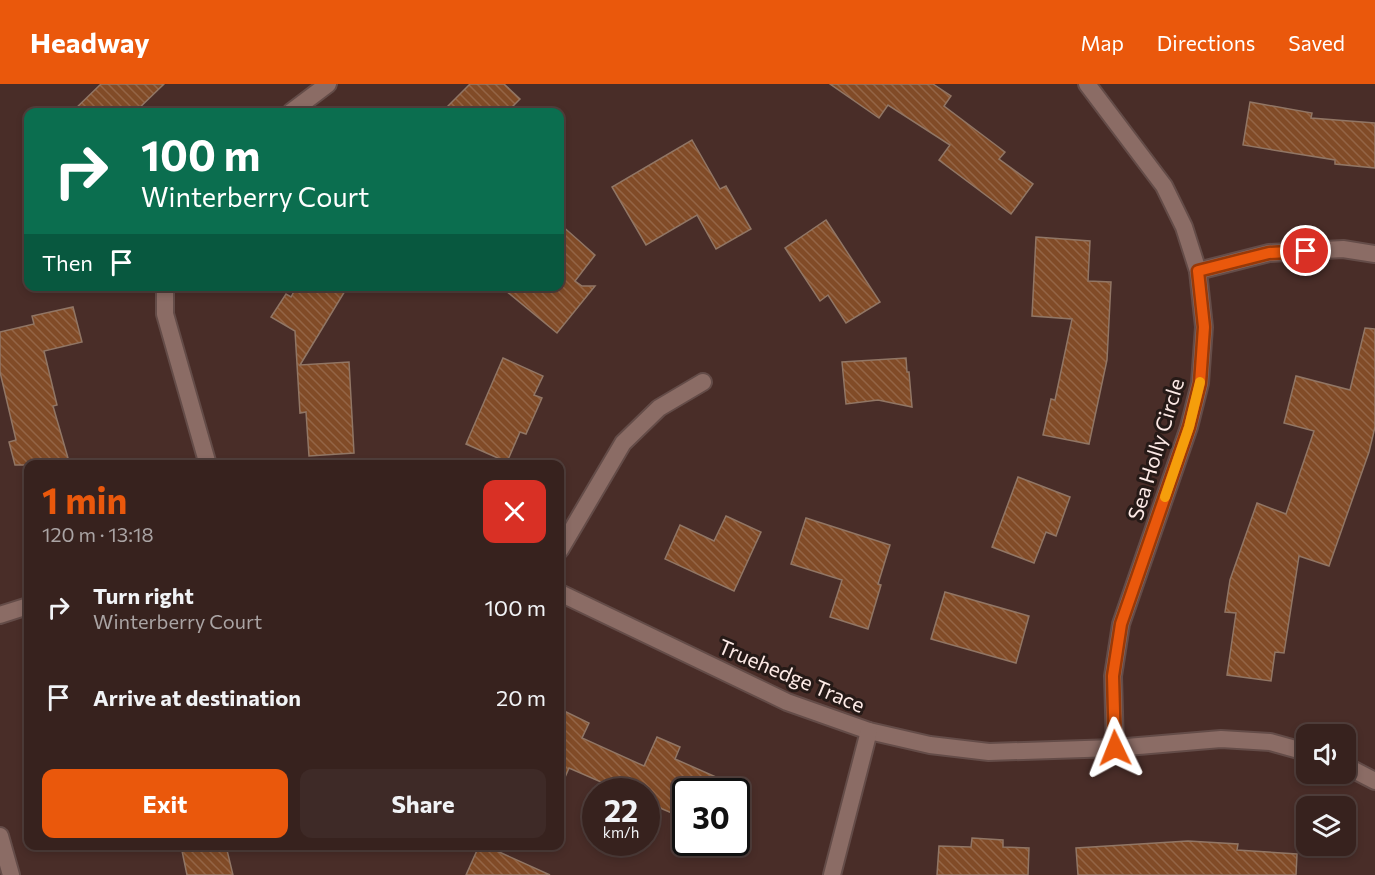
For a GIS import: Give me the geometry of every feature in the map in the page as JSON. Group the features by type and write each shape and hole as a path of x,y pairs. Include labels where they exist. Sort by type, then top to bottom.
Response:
{"street":[{"path":"296,108 328,84"},
{"name":"Sea Holly Circle","path":"1087,84 1164,186 1184,228 1198,271 1204,327 1200,383 1189,427 1121,624 1113,676 1115,748"},
{"path":"1198,271 1269,253 1343,249 1375,254"},
{"path":"165,291 165,314 207,460"},
{"path":"564,543 623,443 659,408 703,382"},
{"name":"Truehedge Trace","path":"564,594 787,702 869,732 930,745 989,752 1115,748 1221,739 1270,742 1296,749"},
{"path":"0,615 24,607"},
{"path":"832,875 869,732"},
{"path":"1356,771 1375,781"},
{"path":"0,836 11,875"}],"building":[{"path":"101,84 164,84 139,108 76,108"},
{"path":"470,84 504,84 520,99 511,108 446,108"},
{"path":"830,84 933,84 951,96 944,106 1005,152 999,159 1033,184 1011,214 939,160 950,145 888,105 879,118"},
{"path":"1250,102 1312,113 1311,118 1375,123 1375,168 1335,164 1335,160 1243,145"},
{"path":"692,140 720,189 726,186 751,229 716,249 697,215 646,245 612,187"},
{"path":"826,220 880,302 846,323 828,295 820,301 785,248"},
{"path":"564,228 595,255 575,281 582,286 595,286 557,333 506,291 564,291"},
{"path":"1036,237 1090,241 1088,281 1111,282 1107,360 1089,444 1043,435 1051,399 1055,400 1072,319 1032,316"},
{"path":"294,291 345,291 300,365 349,362 354,453 309,456 306,412 300,413 295,331 271,317 286,294 291,297"},
{"path":"73,307 82,342 44,351 57,405 53,406 69,460 24,460 24,465 15,465 9,442 16,440 0,372 0,332 34,324 32,316"},
{"path":"1365,328 1375,329 1375,427 1369,452 1329,566 1299,556 1284,653 1275,652 1271,681 1227,675 1236,613 1225,612 1230,580 1257,503 1286,514 1314,431 1284,423 1296,376 1350,390"},
{"path":"503,358 543,376 534,395 542,398 526,434 520,432 508,460 502,460 466,444"},
{"path":"906,358 912,407 878,400 846,404 842,362"},
{"path":"1018,477 1070,497 1056,536 1046,532 1034,563 992,547"},
{"path":"726,516 761,532 734,591 665,559 680,525 714,541"},
{"path":"806,518 890,545 868,629 830,617 842,580 791,564"},
{"path":"945,592 1029,616 1016,663 931,639"},
{"path":"564,711 589,723 582,738 644,766 657,737 680,747 675,759 718,778 672,778 672,813 660,808 660,778 592,778 569,768 564,780"},
{"path":"972,838 1003,840 1003,847 1029,848 1028,875 937,875 939,846 971,847"},
{"path":"1188,841 1238,844 1237,850 1296,854 1296,875 1078,875 1076,848"},
{"path":"182,850 227,850 233,875 187,875"},
{"path":"477,850 495,850 550,875 466,875"}],"slow traffic":[{"path":"1165,497 1189,427 1200,382"}],"route":[{"path":"1115,748 1113,676 1121,624 1189,427 1200,383 1204,327 1198,271 1269,253 1306,251"}]}
